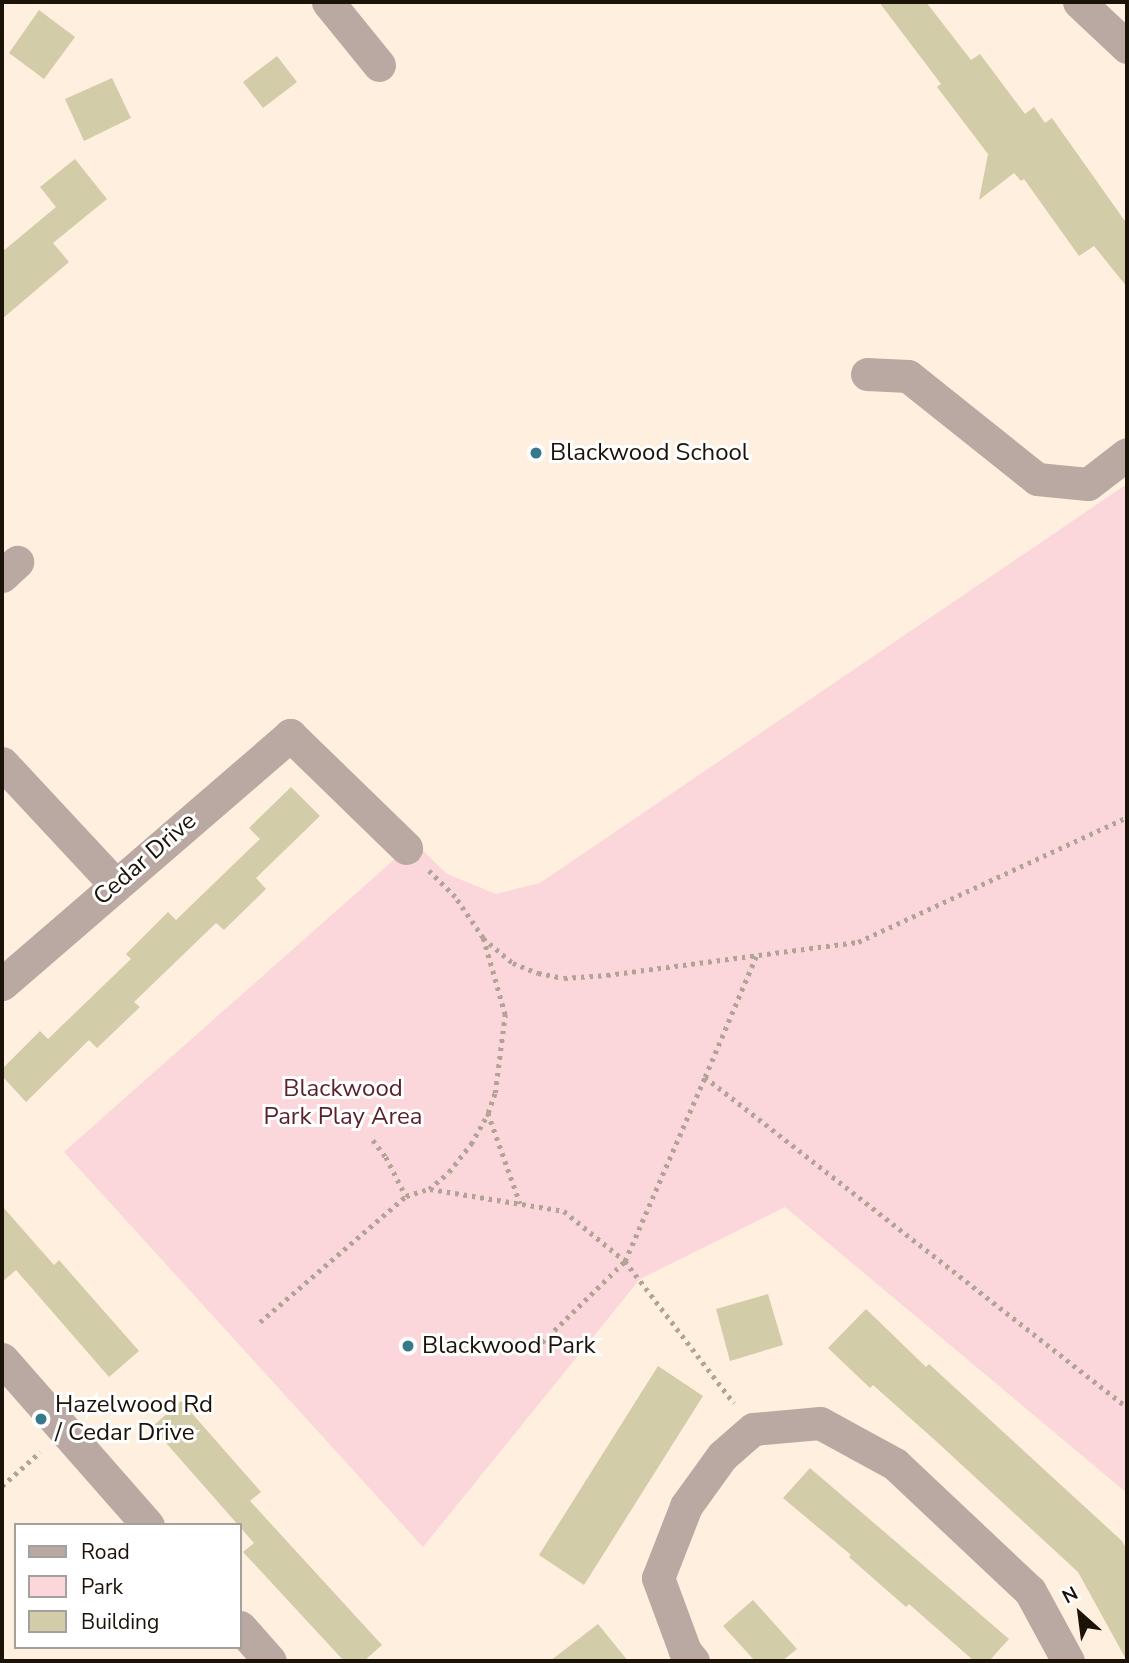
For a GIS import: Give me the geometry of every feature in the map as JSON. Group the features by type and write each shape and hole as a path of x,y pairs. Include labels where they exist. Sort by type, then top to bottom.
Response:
{"street":[{"path":"328,2 379,65"},
{"path":"1079,2 1127,46"},
{"path":"867,374 908,376 1037,479 1088,484 1127,454"},
{"name":"Cedar Drive","path":"2,985 114,884 290,735 406,848"},
{"path":"2,764 114,884"},
{"path":"2,1359 146,1523"},
{"path":"693,1661 685,1651 658,1578 686,1506 722,1456 754,1429 820,1423 895,1464 1030,1591 1069,1661"},
{"path":"242,1629 270,1661"}],"path":[{"path":"406,848 455,897 483,938 513,963 538,973 564,978 607,975 858,942 1127,817"},
{"path":"260,1322 406,1196 429,1189 449,1172 471,1144 488,1113 495,1093 505,1015 483,938"},
{"path":"530,1354 625,1261 756,956"},
{"path":"705,1077 1127,1407"},
{"path":"488,1113 520,1204"},
{"path":"373,1140 386,1157 406,1196"},
{"path":"429,1189 564,1211 625,1261 754,1429"},
{"path":"2,1486 64,1430"}],"green space":[{"name":"Blackwood Park Play Area","path":"1127,484 1127,1493 785,1207 640,1279 423,1547 64,1152 414,842 447,874 496,894 540,883"}],"building":[{"path":"879,2 926,2 971,60 980,54 1025,114 1034,107 1045,123 1052,118 1127,224 1127,287 1094,246 1079,256 1024,179 1021,181 1014,173 979,200 988,154 937,87 941,84"},
{"path":"39,10 75,37 44,79 9,53"},
{"path":"277,56 297,82 263,108 243,82"},
{"path":"112,78 131,118 84,141 65,99"},
{"path":"75,159 107,199 53,243 69,262 2,319 2,252 56,207 40,187"},
{"path":"291,787 320,816 256,878 266,889 224,930 216,923 134,1002 140,1007 97,1048 89,1040 26,1102 2,1076 2,1069 40,1031 48,1039 131,959 126,954 168,912 176,920 260,839 249,828"},
{"path":"2,1206 54,1265 59,1260 139,1351 109,1377 16,1270 2,1282"},
{"path":"768,1294 783,1345 730,1361 716,1309"},
{"path":"866,1309 926,1367 929,1364 1122,1541 1127,1550 1127,1661 1078,1572 937,1442 873,1385 870,1388 828,1348"},
{"path":"658,1366 703,1396 584,1585 539,1555"},
{"path":"181,1401 261,1492 250,1501 382,1645 364,1661 344,1661 243,1552 254,1543 242,1529 242,1523 236,1523 152,1427"},
{"path":"810,1468 1009,1639 989,1661 974,1661 909,1604 906,1607 849,1557 851,1555 783,1498"},
{"path":"753,1600 797,1649 782,1661 755,1661 723,1626"},
{"path":"598,1624 628,1661 550,1661"}],"place":[{"name":"Blackwood School","path":"536,453"},
{"name":"Blackwood Park","path":"408,1346"},
{"name":"Hazelwood Rd / Cedar Drive","path":"41,1419"}]}
